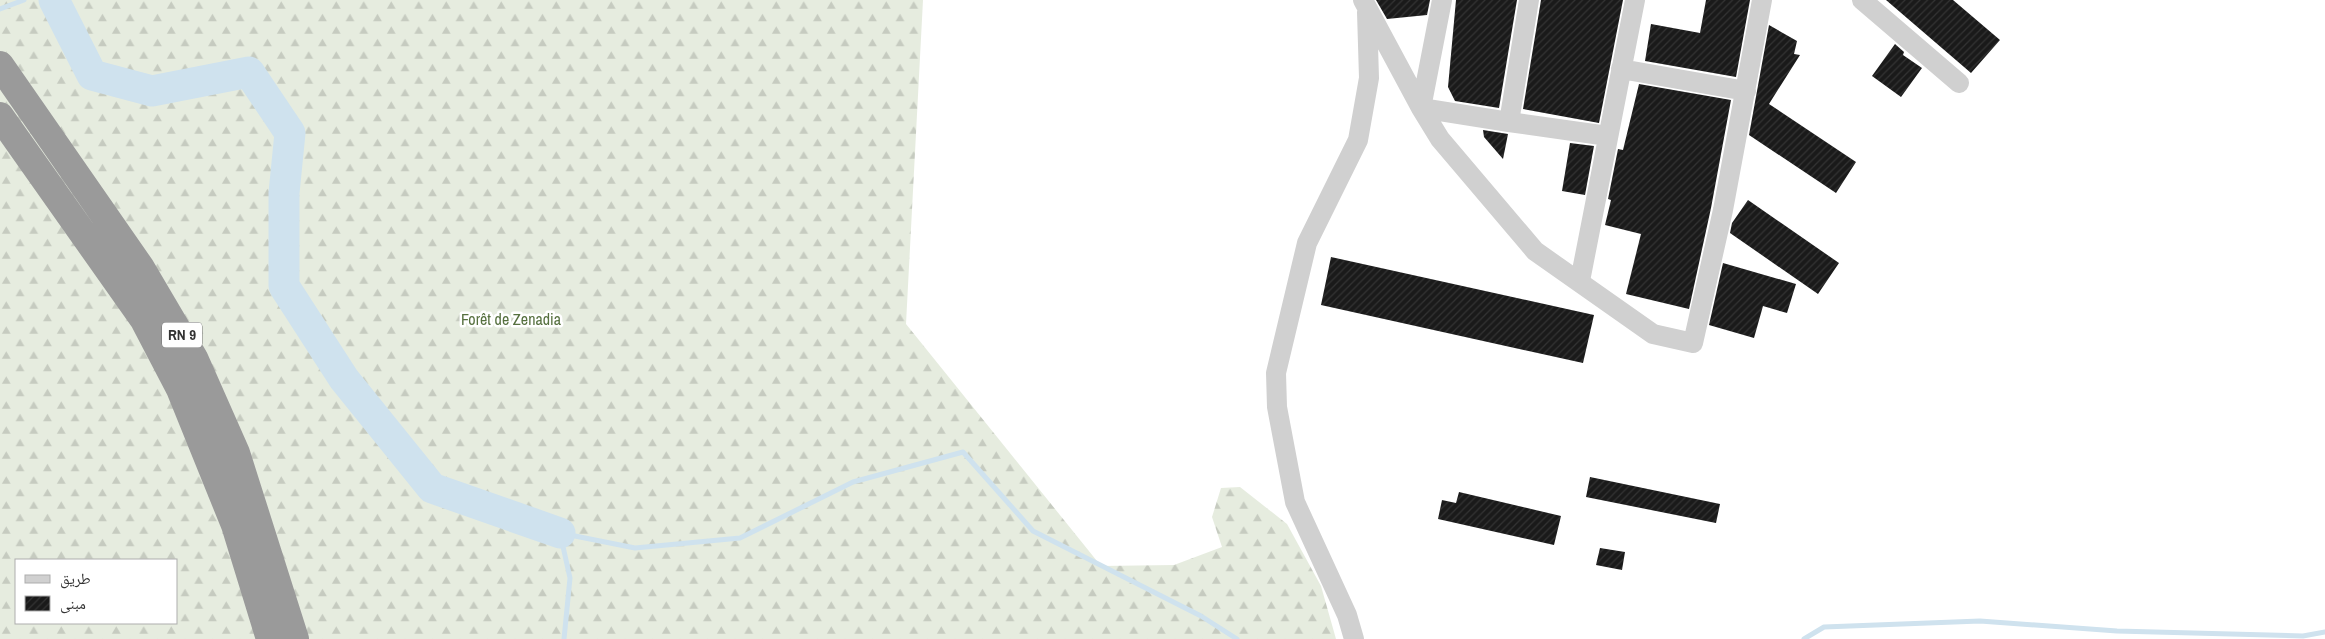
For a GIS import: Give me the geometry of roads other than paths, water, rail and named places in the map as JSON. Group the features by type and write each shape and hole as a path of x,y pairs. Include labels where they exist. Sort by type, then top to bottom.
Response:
{"highway":[{"name":"RN 9","path":"0,65 141,268 194,358 236,454 296,639"},
{"name":"RN 9","path":"0,116 144,320 180,389 235,525 270,639"}],"street":[{"path":"1422,108 1442,0"},
{"path":"1509,122 1530,0"},
{"path":"1580,281 1635,0"},
{"path":"1365,4 1440,139 1535,251 1653,334 1693,343 1723,210 1762,0"},
{"path":"1862,0 1959,83"},
{"path":"1354,639 1347,615 1295,502 1277,407 1276,373 1307,243 1358,140 1369,78 1365,4"},
{"path":"1621,69 1746,91"},
{"path":"1422,108 1608,136"}],"waterway":[{"path":"0,9 24,0"},
{"path":"54,0 92,75 152,91 249,72 290,133 284,193 284,286 344,379 432,488 560,533"},
{"path":"564,639 570,578 560,533 635,548 740,538 853,482 963,452 1033,531 1201,616 1237,639"},
{"path":"1804,639 1824,627 1980,621 2117,631 2303,636 2325,632"}],"park label":[{"name":"Forêt de Zenadia","path":"511,319"}]}
